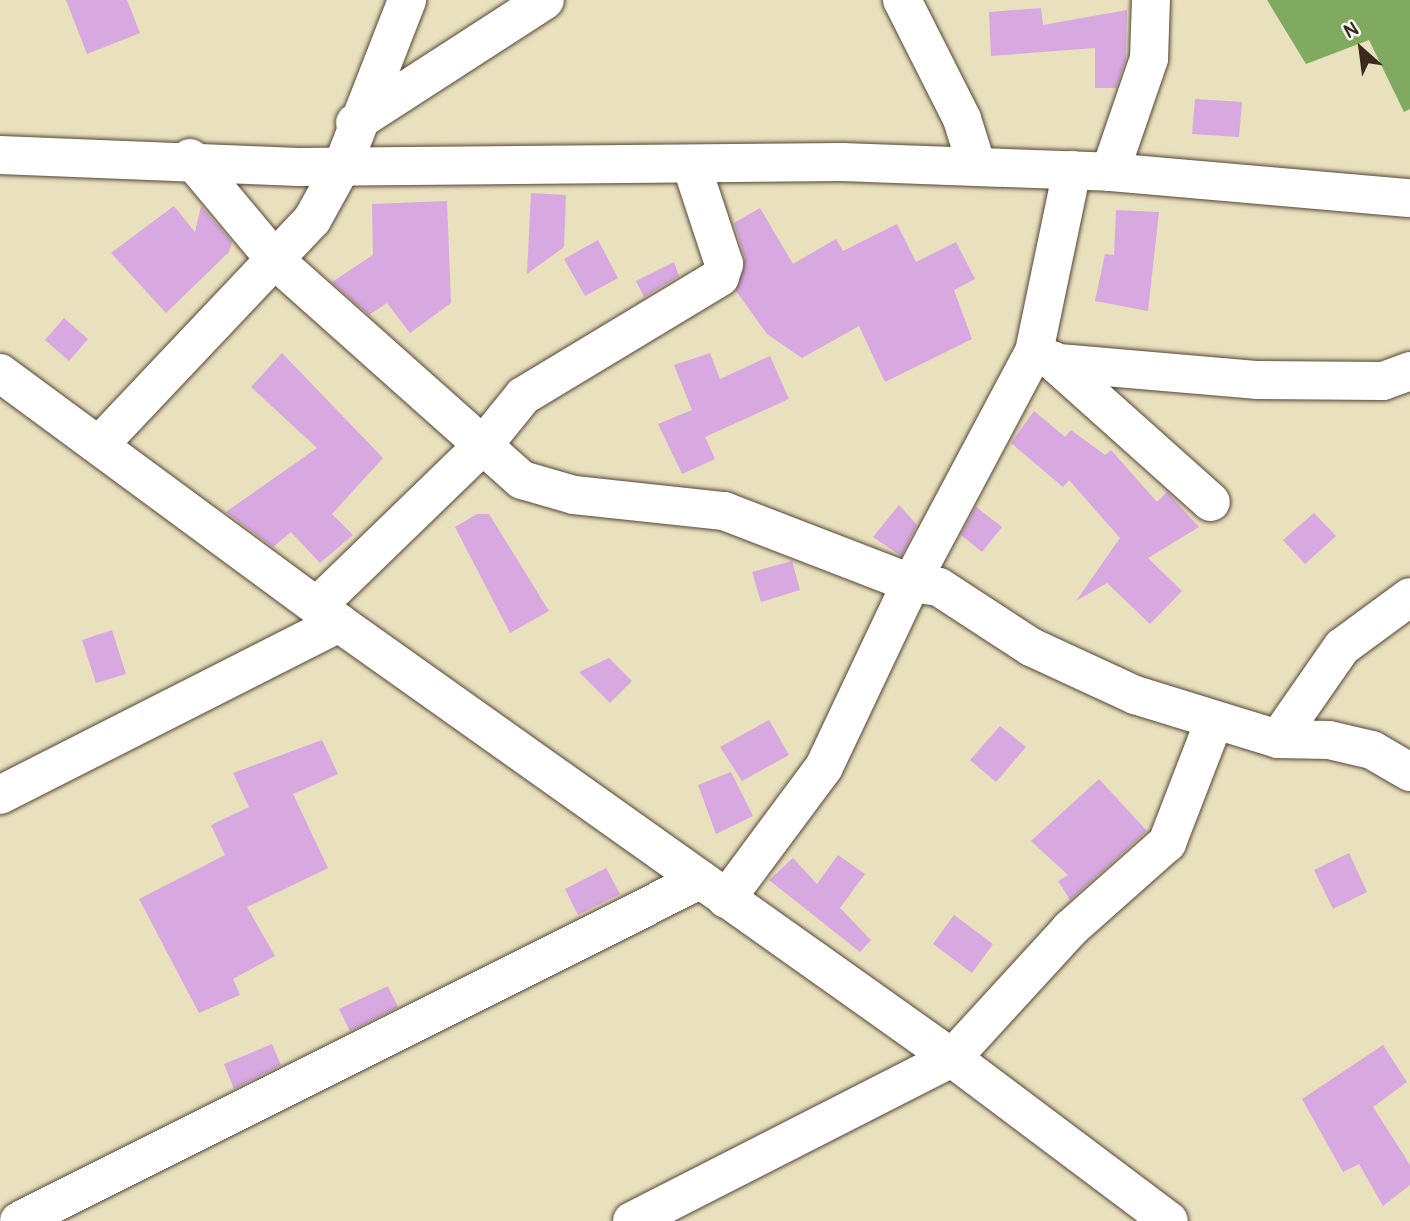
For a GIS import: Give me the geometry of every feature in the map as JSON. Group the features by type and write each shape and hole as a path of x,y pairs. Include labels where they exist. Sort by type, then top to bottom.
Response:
{"street":[{"path":"99,445 312,220 344,162 355,123 407,0"},
{"path":"355,123 545,0"},
{"path":"902,0 962,118 977,167"},
{"path":"1110,172 1149,59 1152,0"},
{"path":"0,155 190,158 299,167 344,162 977,167 1110,172 1410,198"},
{"path":"190,158 276,261 427,401 485,443 522,480 574,495 724,511 911,583 958,596 1031,648 1074,668 1214,721 1278,739 1329,740 1372,750 1410,772"},
{"path":"0,795 328,614 485,443 523,396 720,277 724,264 691,164"},
{"path":"19,1221 713,890 824,767 911,583 1047,358 1072,170"},
{"path":"1047,358 1258,380 1383,381 1410,371"},
{"path":"1047,358 1211,502"},
{"path":"0,373 328,614 952,1058 1169,1221"},
{"path":"1278,739 1342,647 1410,597"},
{"path":"632,1221 952,1058 1070,929 1167,843 1214,721"}],"green space":[{"path":"1267,0 1410,0 1410,109 1404,112 1369,40 1306,64"}],"building":[{"path":"66,0 127,0 140,33 87,54"},
{"path":"1041,8 1043,25 1127,10 1126,58 1116,88 1095,88 1095,48 991,56 989,12"},
{"path":"1195,99 1242,102 1239,137 1192,134"},
{"path":"531,193 566,195 564,247 527,274"},
{"path":"447,201 451,303 410,333 387,303 369,315 332,282 373,255 372,204"},
{"path":"174,206 195,232 201,206 232,242 229,252 166,313 111,253"},
{"path":"760,208 793,264 836,239 843,251 897,224 916,262 956,242 975,279 954,290 972,339 885,382 859,326 802,358 767,334 736,291 745,258 734,223"},
{"path":"1116,210 1159,212 1148,311 1095,301 1105,254 1114,255"},
{"path":"598,240 618,278 585,296 564,259"},
{"path":"674,262 679,276 644,297 636,281"},
{"path":"64,318 88,339 69,361 45,340"},
{"path":"282,353 383,458 332,514 353,535 320,563 291,532 273,547 226,512 317,448 251,387"},
{"path":"710,353 720,379 770,356 789,399 705,437 715,459 682,474 658,424 692,410 674,365"},
{"path":"1034,411 1065,437 1071,430 1105,455 1111,450 1157,502 1167,492 1199,527 1148,558 1182,591 1150,624 1107,583 1076,601 1120,538 1069,480 1063,487 1011,443"},
{"path":"899,505 917,525 901,556 873,537"},
{"path":"976,507 1002,527 982,552 961,535"},
{"path":"1314,513 1336,536 1305,564 1283,540"},
{"path":"477,514 489,514 549,611 510,633 455,527"},
{"path":"792,561 800,590 761,602 752,572"},
{"path":"112,630 126,674 96,683 82,640"},
{"path":"609,658 632,681 610,703 579,672"},
{"path":"769,720 789,755 742,781 720,747"},
{"path":"1000,726 1026,747 996,782 970,760"},
{"path":"322,740 338,774 293,794 328,868 247,907 275,956 233,979 240,995 199,1013 139,899 225,855 211,825 249,807 233,773"},
{"path":"731,772 753,816 716,834 698,785"},
{"path":"1099,779 1147,831 1070,900 1058,881 1068,875 1031,841"},
{"path":"1349,853 1367,892 1333,909 1314,870"},
{"path":"838,855 865,874 840,908 871,940 860,952 769,880 793,858 817,884"},
{"path":"606,868 620,894 578,915 565,889"},
{"path":"954,915 993,944 972,973 933,944"},
{"path":"388,986 398,1007 350,1031 339,1009"},
{"path":"272,1044 281,1065 234,1089 224,1064"},
{"path":"1383,1045 1407,1082 1373,1107 1410,1165 1410,1185 1383,1206 1359,1164 1343,1172 1302,1099"}]}
